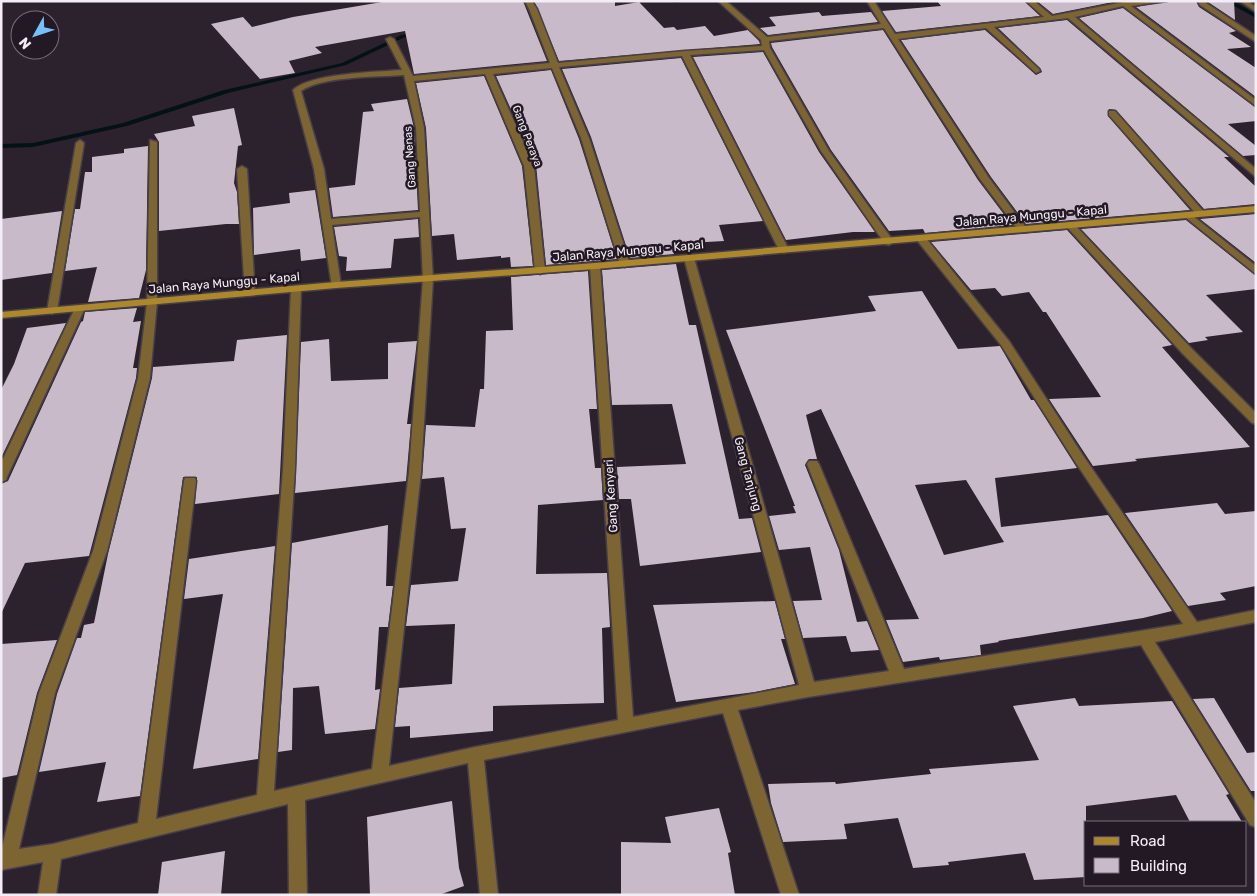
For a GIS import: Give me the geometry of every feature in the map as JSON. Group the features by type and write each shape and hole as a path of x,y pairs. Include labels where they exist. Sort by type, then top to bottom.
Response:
{"street":[{"path":"528,1 533,9 554,66 585,138 624,264"},
{"path":"721,1 765,44 825,151 889,242"},
{"path":"870,1 985,179 1022,230"},
{"path":"1028,1 1050,18"},
{"path":"893,37 1070,16 1124,4 1164,1"},
{"path":"1202,1 1202,4 1209,10 1256,40"},
{"path":"1243,1 1256,10"},
{"path":"1124,4 1256,104"},
{"path":"1070,16 1256,174"},
{"path":"336,285 319,169 297,90 300,86 338,78 488,71 686,53 765,44 886,26"},
{"path":"988,26 1036,71"},
{"name":"Gang Nenas","path":"380,775 416,472 428,279 420,128 408,75 390,39"},
{"path":"686,53 784,250"},
{"name":"Gang Peraya","path":"488,71 529,166 540,270"},
{"path":"1112,113 1201,214"},
{"path":"153,142 152,302 144,378 100,552 47,693 4,860 53,852 265,801 474,754 808,690 1144,638 1256,616"},
{"path":"52,311 80,143"},
{"path":"242,169 250,293"},
{"name":"Jalan Raya Munggu - Kapal","path":"1,315 336,285 889,242 1256,209"},
{"path":"327,222 425,214"},
{"path":"1188,215 1256,271"},
{"path":"1070,225 1187,351 1256,420"},
{"path":"921,238 1005,343 1078,457 1193,628"},
{"name":"Gang Tanjung","path":"689,258 808,690"},
{"name":"Gang Kenyeri","path":"595,266 626,726"},
{"path":"265,801 289,468 296,289"},
{"path":"1,477 80,308"},
{"path":"813,464 899,676"},
{"path":"146,829 190,481"},
{"path":"1144,638 1256,819"},
{"path":"729,706 790,895"},
{"path":"474,754 489,895"},
{"path":"296,795 298,895"},
{"path":"47,895 53,852"}],"building":[{"path":"388,1 523,1 547,61 414,74 405,31 315,47 322,53 289,61 295,73 260,79 211,24 243,17 252,27 293,17"},
{"path":"534,1 615,1 615,6 639,2 664,28 674,27 677,30 705,26 714,36 748,30 760,44 559,61"},
{"path":"937,1 1024,1 1040,16 896,32 882,11 941,6"},
{"path":"1037,1 1118,1 1053,14"},
{"path":"1169,1 1196,1 1199,7 1236,31 1229,33 1251,47 1227,49 1256,68 1256,97 1136,7"},
{"path":"1234,1 1235,20 1208,2"},
{"path":"1123,8 1256,108 1256,121 1228,124 1256,146 1256,155 1243,156 1079,18"},
{"path":"819,12 822,16 871,12 878,22 768,35 760,28 776,26 769,17"},
{"path":"1067,20 1229,157 1224,157 1256,187 1256,204 1204,209 1116,110 1109,109 1108,116 1190,210 1026,224 991,177 901,40 985,30 1036,75 1042,72 1040,68 998,28"},
{"path":"883,30 978,180 1012,225 925,233 923,229 889,231 831,150 771,43"},
{"path":"763,52 819,152 875,232 853,232 786,240 693,57"},
{"path":"681,58 763,221 719,225 724,241 672,244 674,254 630,258 591,137 562,69"},
{"path":"551,70 579,139 617,259 546,265 536,165 496,76"},
{"path":"484,76 522,166 533,266 511,267 510,257 501,258 501,256 457,260 454,234 432,236 426,128 416,83"},
{"path":"407,99 414,128 418,210 333,217 329,188 355,185 363,112 374,111 371,104"},
{"path":"234,108 242,145 238,146 234,183 237,192 239,224 159,231 159,142 154,134 195,126 192,116"},
{"path":"148,146 146,270 139,298 88,302 97,267 65,271 75,209 80,209 85,172 92,172 92,157 124,153 124,149"},
{"path":"315,190 326,258 301,261 300,249 254,255 253,208 290,203 289,193"},
{"path":"62,211 52,273 1,280 1,219"},
{"path":"1256,214 1256,263 1200,219"},
{"path":"418,219 419,237 394,239 391,268 346,271 347,257 339,256 334,227"},
{"path":"1186,220 1256,276 1256,289 1206,295 1243,332 1205,337 1208,340 1189,343 1081,229"},
{"path":"1067,230 1172,345 1162,347 1250,447 1135,459 1137,461 1093,466 1049,399 1101,397 1046,312 1043,312 1029,292 1002,296 995,288 971,290 931,242"},
{"path":"676,264 689,325 696,325 739,519 752,518 761,552 640,566 631,499 619,499 617,467 686,464 672,404 612,405 602,270"},
{"path":"588,271 597,409 589,409 595,468 601,468 603,500 538,505 536,574 607,573 610,627 602,628 604,703 493,706 493,731 410,738 410,726 395,727 399,688 452,684 455,624 406,626 411,585 458,581 466,528 451,529 444,477 422,479 426,425 475,427 480,389 484,389 486,331 513,330 511,277"},
{"path":"922,291 958,349 1000,346 1031,400 1034,400 1077,468 995,478 1001,527 1108,515 1172,611 1143,618 980,645 981,655 940,660 939,657 903,662 886,620 919,619 821,409 806,415 817,459 809,459 805,465 839,550 857,622 867,621 879,650 851,652 846,636 803,638 793,601 822,600 810,547 779,550 769,516 796,513 793,506 795,506 726,330 876,311 868,296","holes":["966,480 1004,542 944,555 915,485"]},
{"path":"137,308 133,322 141,321 133,368 137,368 136,378 89,556 25,563 1,614 1,484 8,481 83,321 85,312"},
{"path":"66,323 1,458 1,390 14,364 27,328"},
{"path":"287,335 279,494 195,504 197,477 183,477 140,796 97,802 106,762 39,772 57,694 77,638 81,638 84,625 94,623 108,554 152,378 153,367 234,361 237,340"},
{"path":"329,339 331,381 388,379 388,343 417,341 407,424 411,424 406,481 295,493 301,342"},
{"path":"1217,503 1225,514 1256,511 1256,586 1220,593 1226,600 1188,606 1125,513"},
{"path":"388,525 386,586 393,586 388,627 379,627 375,690 380,689 375,729 325,734 319,686 293,688 292,750 278,752 292,543"},
{"path":"275,546 258,759 193,769 223,594 184,599 189,559"},
{"path":"775,601 785,639 781,639 795,684 755,692 676,702 653,605"},
{"path":"57,640 37,693 17,775 1,778 1,644"},
{"path":"1075,698 1079,706 1172,701 1229,794 1226,795 1241,821 1189,821 1176,795 1086,806 1086,821 1084,821 1084,877 1034,880 1025,853 948,862 949,865 913,868 898,818 844,824 847,839 783,842 771,803 768,784 835,782 836,784 931,774 929,769 1039,760 1013,706"},
{"path":"1214,698 1247,753 1256,752 1256,791 1251,791 1193,699"},
{"path":"452,801 459,868 464,886 439,895 370,895 367,817"},
{"path":"719,808 731,852 728,853 735,895 621,895 621,842 671,843 665,817"},
{"path":"225,851 221,895 158,895 162,862"}],"waterway":[{"path":"669,1 678,1"},
{"path":"1228,1 1256,16"},
{"path":"1,146 33,145 125,125 226,91 344,64 401,37 418,32"}]}
